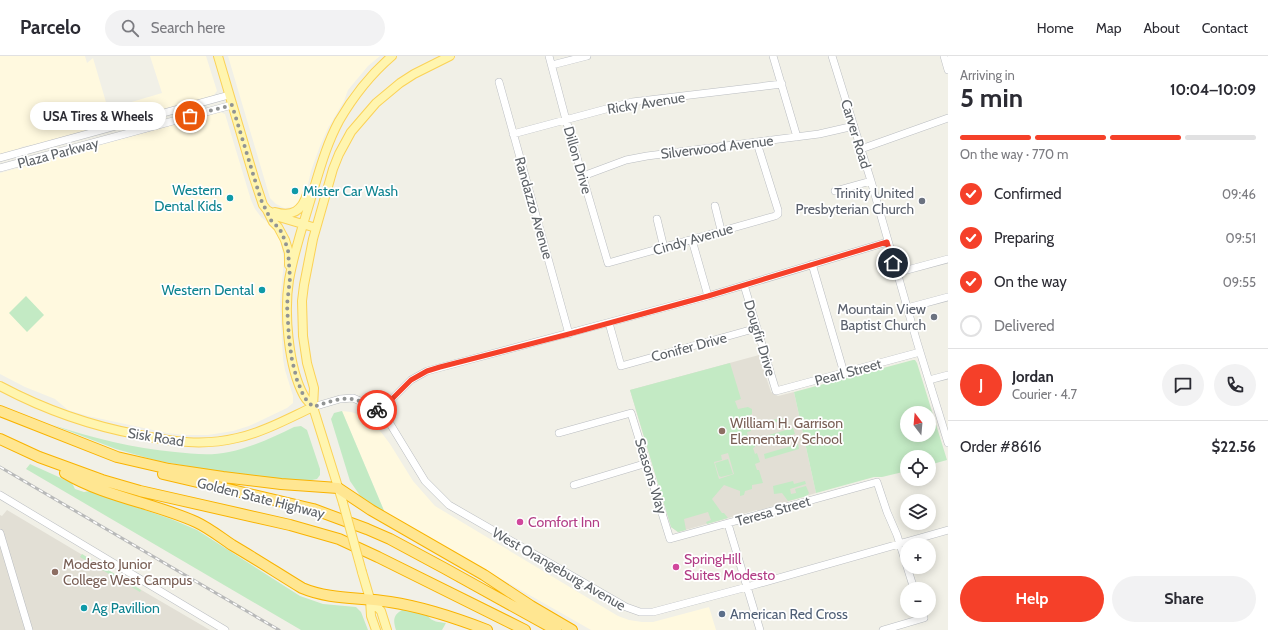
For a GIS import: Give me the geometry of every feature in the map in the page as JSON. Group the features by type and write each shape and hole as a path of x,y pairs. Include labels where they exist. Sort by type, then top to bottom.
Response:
{"highway":[{"path":"0,411 117,457 169,469 281,484 338,488 371,510 484,575 572,630"},
{"name":"Golden State Highway","path":"0,411 53,438 102,457 147,470 313,509 367,529 390,539 556,630"},
{"name":"Golden State Highway","path":"0,439 79,473 140,491 290,525 339,539 524,630"},
{"path":"39,457 77,480 197,523 214,532 302,588 322,595 370,599 401,604 434,612 487,630"}],"main road":[{"path":"218,56 261,200 272,222 278,227 285,240 289,253 290,278"},
{"path":"313,407 304,397 297,380 292,360 287,305 290,278 303,225 329,144 339,121 358,92 378,69 392,56"},
{"path":"376,630 371,616 370,599 343,503 313,407 314,388 305,349 302,320 304,285 316,228 332,169 344,143 356,125 376,103 400,83 414,74 450,56"},
{"path":"267,210 287,213 295,212 301,208 306,199 315,167 329,144"},
{"path":"267,210 279,217 316,228"},
{"name":"Sisk Road","path":"0,386 46,408 82,422 183,443 200,443 236,438 261,430 313,407"},
{"path":"370,599 381,611 387,630"}],"street":[{"name":"Dillon Drive","path":"549,56 608,263"},
{"path":"552,65 587,56"},
{"path":"773,56 797,137"},
{"name":"Carver Road","path":"832,56 871,181 896,274 948,443"},
{"path":"944,56 948,70"},
{"name":"Randazzo Avenue","path":"499,82 569,334"},
{"name":"Ricky Avenue","path":"513,134 632,102 782,84"},
{"name":"Plaza Parkway","path":"0,158 229,95"},
{"name":"Plaza Parkway","path":"0,168 232,105"},
{"path":"861,149 948,118"},
{"name":"Silverwood Avenue","path":"583,176 626,160 647,156 758,143 819,134 854,126"},
{"name":"Cindy Avenue","path":"608,263 692,240 721,230 773,217 778,214 758,143"},
{"path":"835,191 871,181"},
{"path":"715,206 721,230"},
{"path":"658,219 664,248"},
{"path":"692,240 708,296"},
{"path":"379,412 411,380 427,371 500,350 569,334 708,296 887,242"},
{"path":"896,274 948,259"},
{"path":"812,264 844,373"},
{"name":"Dougfir Drive","path":"744,285 776,391"},
{"path":"907,308 948,297"},
{"name":"Conifer Drive","path":"609,323 621,366 757,328"},
{"name":"Pearl Street","path":"776,391 920,352"},
{"path":"929,380 948,375"},
{"name":"West Orangeburg Avenue","path":"313,407 340,398 352,398 367,404 379,412 389,422 425,481 449,505 626,607 640,612 653,612 747,588 900,544"},
{"name":"Seasons Way","path":"559,433 631,413 670,540"},
{"path":"574,485 647,463"},
{"name":"Teresa Street","path":"670,540 877,482 900,544"},
{"path":"0,495 225,630"},
{"path":"728,524 760,630"},
{"name":"West Orangeburg Avenue","path":"921,538 948,530"},
{"path":"0,533 29,630"},
{"path":"883,630 924,618"}],"shaded area":[{"path":"0,56 85,56 87,63 93,58 108,109 162,93 150,56 206,56 217,91 213,96 111,125 108,124 98,126 96,129 34,146 31,145 21,147 19,150 0,156"},
{"path":"228,56 380,56 368,66 348,90 344,101 328,128 320,146 311,171 305,197 294,207 284,208 276,204 270,198"},
{"path":"220,112 225,114 255,209 261,217 273,227 281,242 284,261 280,302 283,359 293,396 293,403 287,408 249,426 233,431 208,435 185,435 167,433 88,416 68,410 55,399 25,387 0,374 0,173"},
{"name":"William H. Garrison Elementary School","path":"759,355 771,392 778,396 794,392 816,493 757,511 678,532 671,527 630,390"},
{"path":"342,411 363,416 381,432 413,481 435,506 618,616 629,620 653,622 709,607 716,630 591,630 385,513"},
{"name":"Modesto Junior College West Campus","path":"7,510 210,630 0,630 0,515 2,516"}],"green space":[{"path":"26,296 44,315 27,332 9,313"},
{"path":"915,360 930,406 900,406 900,442 936,442 936,424 947,460 936,463 936,450 900,450 900,473 882,477 874,477 816,493 794,392"},
{"name":"William H. Garrison Elementary School","path":"730,363 741,399 735,401 738,409 748,407 752,409 752,414 750,415 754,424 782,418 783,420 751,429 751,431 747,432 748,438 751,440 755,439 757,444 753,448 755,454 757,453 760,462 755,464 757,470 759,470 763,483 752,485 752,489 745,491 744,495 740,496 740,491 724,485 712,499 722,513 724,513 728,518 707,524 706,522 711,520 708,512 684,519 686,530 678,532 671,527 630,390","holes":["728,453 734,474 719,479 714,462 722,460 721,455"]},
{"path":"342,411 385,513 361,497 350,481 331,419 334,413"},
{"path":"53,425 128,445 159,450 209,454 229,452 254,445 294,427 301,426 307,430 320,469 320,475 317,479 303,482 228,473 158,461 116,449"},
{"path":"793,428 795,434 761,444 759,438"},
{"path":"798,444 799,449 765,459 764,454"},
{"path":"728,459 733,474 721,477 719,476 715,463"},
{"path":"30,464 72,483 75,489 84,492 90,491 171,519 197,530 300,596 323,604 356,607 361,612 368,630 301,630 26,469"},
{"path":"793,481 794,484 805,481 806,484 790,489 791,494 796,493 797,496 795,489 806,486 809,493 807,496 788,501 782,493 774,494 773,486"},
{"path":"82,554 141,590 140,592 80,557"},
{"path":"402,610 428,616 434,621 446,623 442,630 396,630 394,618"}],"railway":[{"path":"0,467 279,630"}],"way so far":[{"path":"190,116 232,105 261,200 272,222 282,233 288,250 290,278 287,305 289,339 297,380 304,397 313,407 340,398 352,398 377,410"}],"place":[{"name":"USA Tires & Wheels","path":"190,116"},
{"name":"Mister Car Wash","path":"295,191"},
{"name":"Western Dental Kids","path":"230,198"},
{"name":"Trinity United Presbyterian Church","path":"922,201"},
{"name":"Western Dental","path":"262,290"},
{"name":"Mountain View Baptist Church","path":"934,317"},
{"name":"William H. Garrison Elementary School","path":"722,431"},
{"name":"Comfort Inn","path":"520,522"},
{"name":"SpringHill Suites Modesto","path":"676,567"},
{"name":"Modesto Junior College West Campus","path":"55,572"},
{"name":"Ag Pavillion","path":"84,608"},
{"name":"American Red Cross","path":"722,614"}],"route":[{"path":"377,410 379,412 401,389 418,375 440,367 708,296 887,242 893,263"}]}
